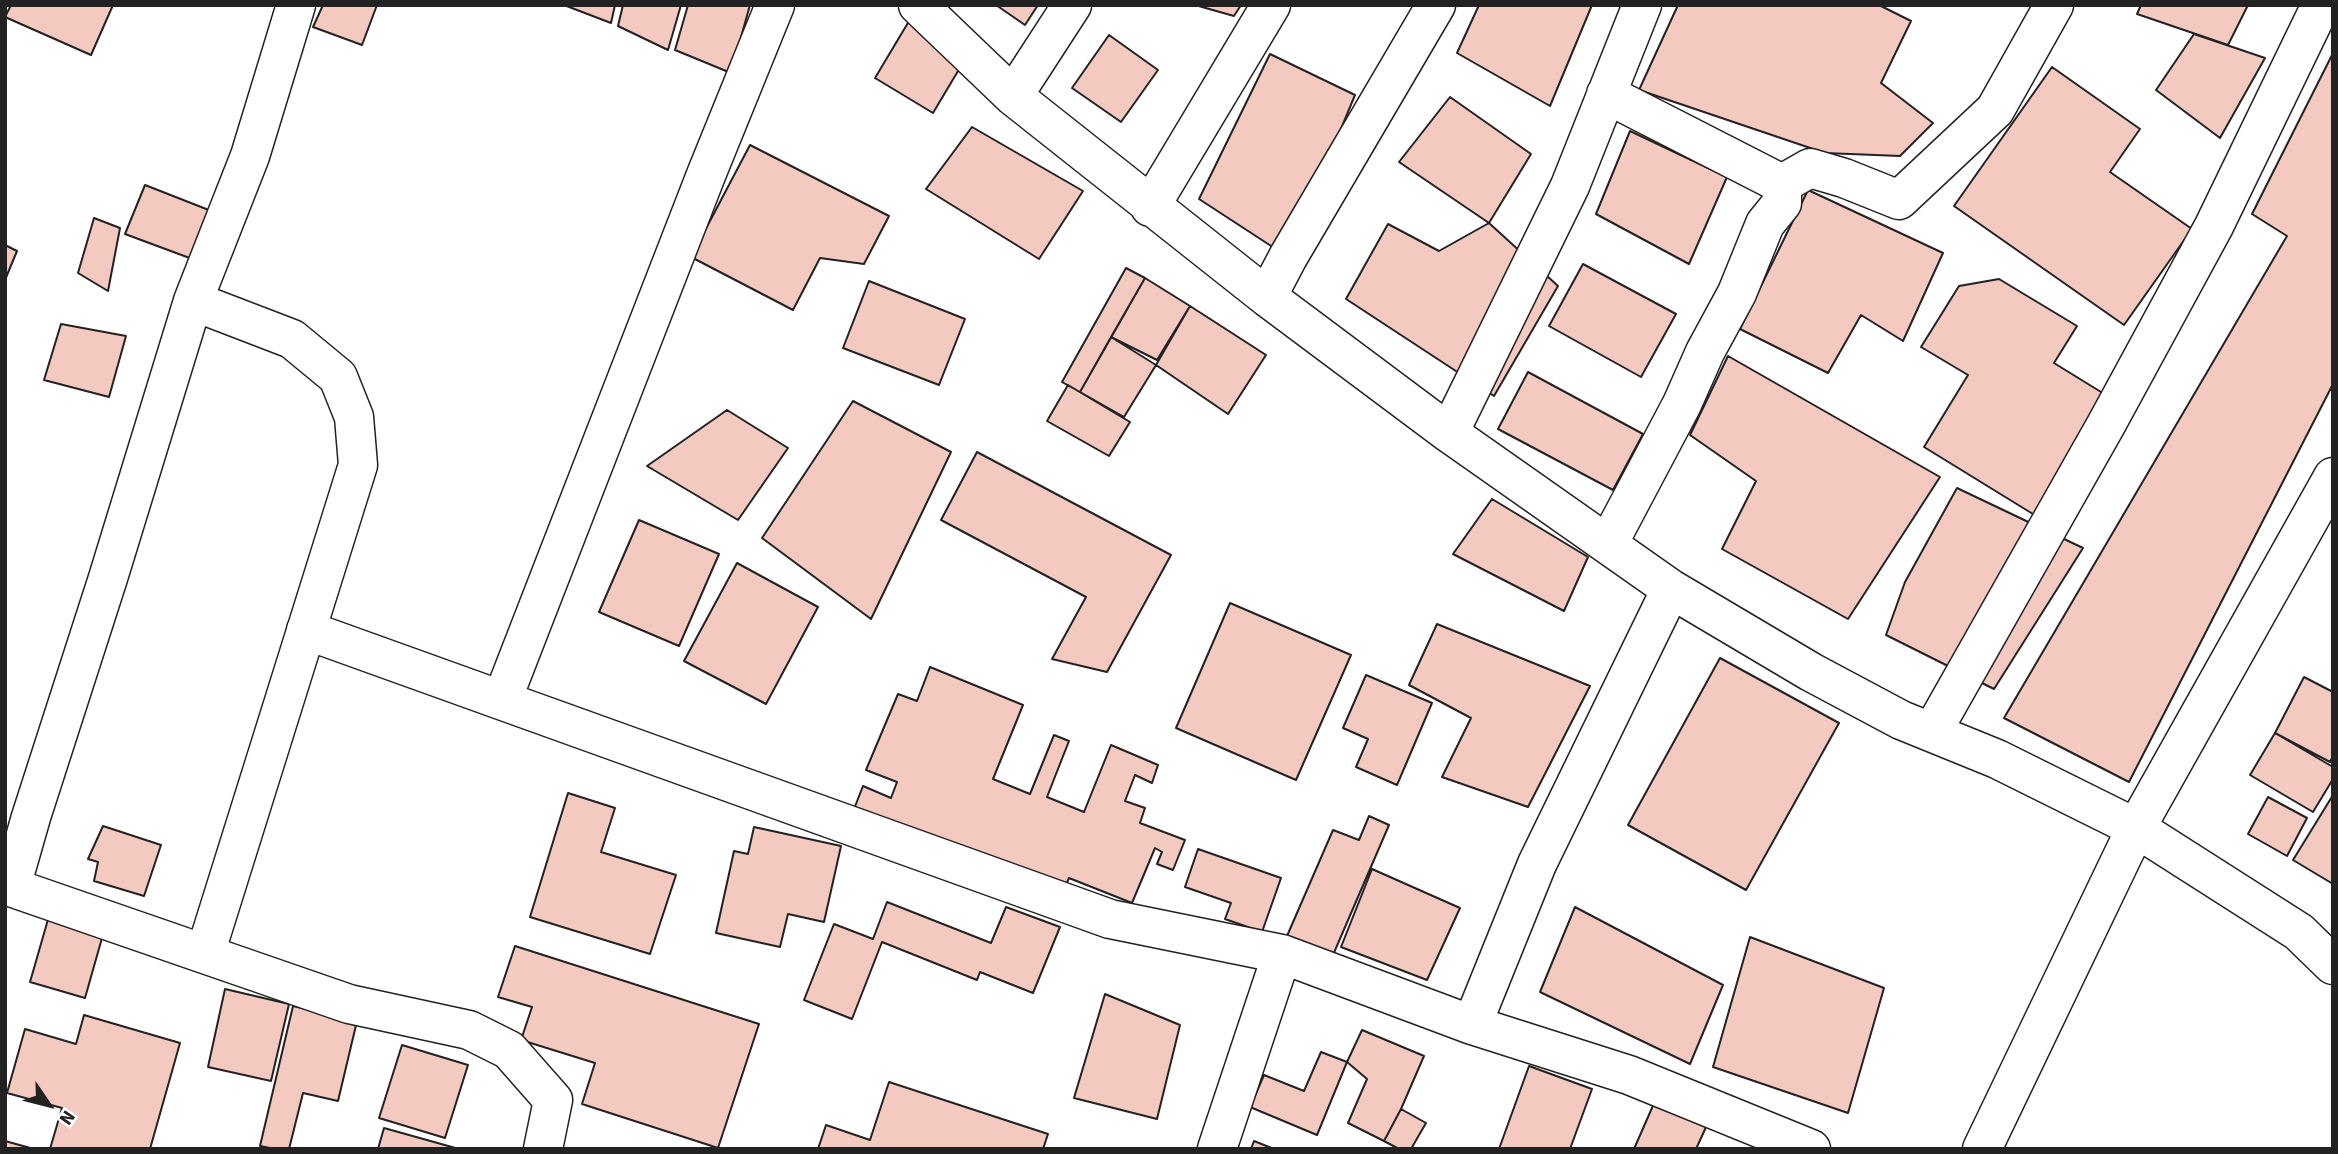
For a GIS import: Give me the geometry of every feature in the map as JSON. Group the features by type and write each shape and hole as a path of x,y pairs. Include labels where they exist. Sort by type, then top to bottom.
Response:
{"street":[{"path":"296,5 250,156 192,301 8,886 349,1004 468,1030 509,1050 553,1100 543,1149"},
{"path":"502,700 775,5"},
{"path":"918,5 1013,96 1150,207 1449,433 1671,589 1822,678 1901,720 2059,788 2136,828 2298,932 2333,965"},
{"path":"1013,96 1072,5"},
{"path":"1150,207 1271,5"},
{"path":"1267,297 1436,5"},
{"path":"1449,433 1570,186 1642,5"},
{"path":"1782,184 1810,168 1899,200 1995,110 2054,5"},
{"path":"1932,732 2107,423 2214,226 2321,5"},
{"path":"1606,94 1782,184"},
{"path":"1608,544 1737,293 1765,224 1782,203 1782,184"},
{"path":"192,301 292,338 338,377 354,417 358,464 205,954"},
{"path":"1982,1149 2136,828 2333,477"},
{"path":"1472,1025 1537,864 1671,589"},
{"path":"306,630 1110,919 1282,954 1472,1025 1629,1075 1811,1149"},
{"path":"1217,1149 1282,954"}],"building":[{"path":"11,5 113,5 91,55 5,17"},
{"path":"323,5 377,5 362,45 313,27"},
{"path":"564,5 615,5 611,23"},
{"path":"623,5 681,5 668,50 618,26"},
{"path":"688,5 750,5 731,73 675,50"},
{"path":"996,5 1038,5 1025,25"},
{"path":"1195,5 1241,5 1234,16"},
{"path":"1479,5 1592,5 1550,106 1457,53"},
{"path":"1678,5 1879,5 1911,21 1881,83 1933,123 1900,156 1825,153 1639,90"},
{"path":"2141,5 2248,5 2228,45 2137,14"},
{"path":"918,6 964,61 933,113 875,78"},
{"path":"2194,34 2265,58 2220,138 2156,90"},
{"path":"1109,35 1158,70 1121,122 1072,88"},
{"path":"2333,53 2333,384 2129,782 2004,718 2287,236 2252,214"},
{"path":"1270,54 1355,95 1288,257 1199,199"},
{"path":"2052,67 2140,129 2110,172 2192,229 2124,325 1954,206"},
{"path":"1450,97 1531,154 1489,223 1399,162"},
{"path":"972,127 1083,191 1039,259 926,189"},
{"path":"1630,131 1727,177 1689,264 1596,214"},
{"path":"750,145 889,216 864,264 820,258 793,310 691,257"},
{"path":"145,185 219,214 195,260 125,234"},
{"path":"1808,190 1943,253 1903,341 1861,315 1828,373 1740,329"},
{"path":"94,218 120,228 108,291 78,273"},
{"path":"1489,223 1558,286 1494,396 1346,299 1388,224 1439,251"},
{"path":"5,245 17,251 5,280"},
{"path":"1583,264 1676,314 1641,377 1549,326"},
{"path":"1126,268 1145,278 1080,392 1062,382"},
{"path":"1145,278 1190,306 1157,360 1111,337"},
{"path":"1999,279 2077,326 2054,363 2127,408 2054,527 1924,447 1968,375 1921,347 1959,286"},
{"path":"869,281 965,319 939,385 843,348"},
{"path":"1190,306 1266,355 1228,414 1156,365"},
{"path":"61,324 126,336 109,397 44,380"},
{"path":"1111,337 1156,365 1124,417 1080,392"},
{"path":"1728,356 1940,477 1848,619 1722,549 1756,481 1690,435"},
{"path":"1528,372 1643,434 1613,490 1498,429"},
{"path":"1068,385 1130,422 1109,456 1047,421"},
{"path":"853,401 951,452 871,619 762,538"},
{"path":"727,410 788,448 738,520 647,466"},
{"path":"977,452 1171,555 1107,672 1052,659 1086,597 941,520"},
{"path":"1957,488 2083,548 1994,689 1886,635 1905,582"},
{"path":"1492,499 1588,557 1564,611 1453,554"},
{"path":"639,520 719,554 679,646 599,612"},
{"path":"737,563 818,607 766,704 684,661"},
{"path":"1230,603 1351,655 1296,780 1176,728"},
{"path":"1437,624 1590,686 1528,807 1442,777 1471,718 1409,685"},
{"path":"1720,658 1839,723 1746,890 1628,825"},
{"path":"930,667 1023,705 993,779 1030,794 1054,735 1069,741 1047,797 1084,812 1111,745 1158,765 1152,783 1135,775 1125,801 1145,808 1140,823 1185,840 1173,870 1157,864 1162,852 1155,848 1132,903 1069,878 1062,894 854,809 863,786 891,798 897,782 866,770 898,694 917,701"},
{"path":"1366,675 1432,703 1397,785 1356,767 1368,739 1343,728"},
{"path":"2304,677 2333,692 2333,756 2330,762 2275,733"},
{"path":"2275,733 2333,767 2333,779 2313,812 2250,775"},
{"path":"568,793 615,808 601,852 676,875 650,954 530,917"},
{"path":"2333,795 2333,884 2293,860"},
{"path":"2268,797 2307,818 2287,856 2248,834"},
{"path":"1369,816 1389,825 1333,955 1287,936 1333,830 1359,840"},
{"path":"103,826 161,845 144,896 94,881 98,862 88,859"},
{"path":"754,827 841,846 824,922 788,914 780,947 716,933 734,851 748,854"},
{"path":"1198,849 1281,878 1262,932 1225,919 1231,903 1185,887"},
{"path":"1372,869 1460,908 1427,980 1341,947"},
{"path":"887,902 991,943 1006,907 1060,927 1033,993 980,972 977,980 882,942 852,1019 804,1000 834,924 873,939"},
{"path":"1575,907 1723,985 1690,1064 1540,992"},
{"path":"49,916 104,931 85,998 30,982"},
{"path":"1750,937 1884,988 1848,1113 1713,1067"},
{"path":"515,946 759,1024 718,1148 582,1104 595,1063 521,1040 532,1007 498,997"},
{"path":"225,989 289,1004 271,1081 208,1067"},
{"path":"1105,994 1180,1025 1157,1119 1074,1098"},
{"path":"293,1006 357,1021 338,1101 303,1093 289,1149 275,1149 260,1146"},
{"path":"84,1015 180,1043 150,1149 50,1149 62,1108 7,1093 25,1029 76,1044"},
{"path":"1362,1030 1424,1056 1384,1141 1348,1123 1367,1079 1347,1062"},
{"path":"402,1045 468,1065 445,1138 379,1118"},
{"path":"1321,1052 1347,1062 1317,1135 1250,1107 1264,1075 1304,1091"},
{"path":"1529,1066 1592,1089 1570,1149 1499,1149"},
{"path":"889,1082 1048,1134 1043,1149 818,1149 826,1125 870,1140"},
{"path":"1655,1101 1707,1125 1696,1149 1634,1149"},
{"path":"1401,1109 1426,1123 1411,1149 1399,1149 1384,1141"},
{"path":"384,1128 459,1149 378,1149"},
{"path":"5,1141 34,1149 5,1149"},
{"path":"1254,1141 1274,1149 1251,1149"}]}
